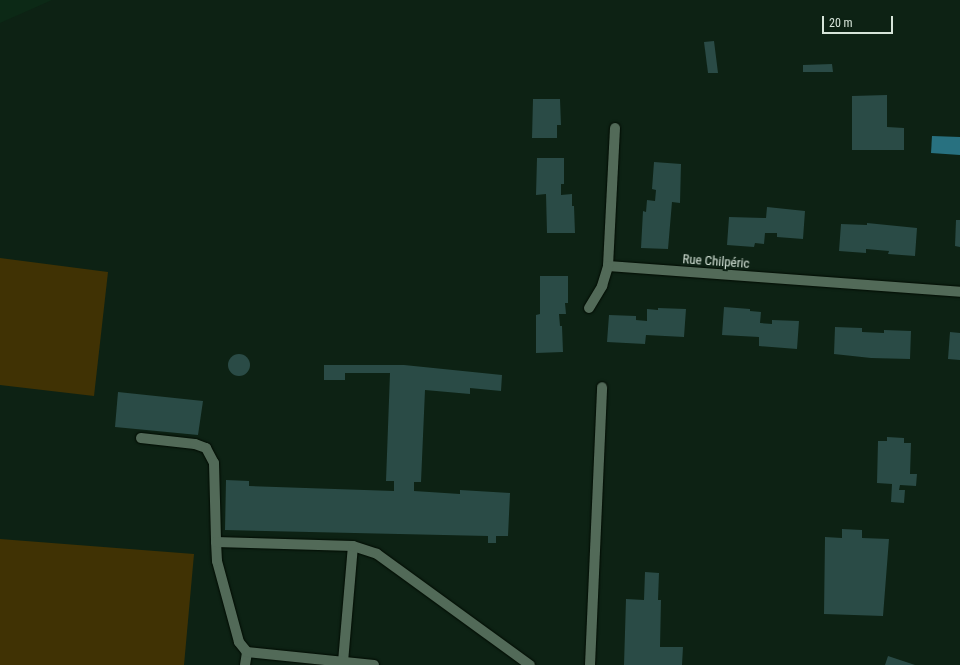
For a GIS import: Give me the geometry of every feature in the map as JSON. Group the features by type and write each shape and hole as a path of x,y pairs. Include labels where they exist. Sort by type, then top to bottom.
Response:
{"street":[{"path":"589,308 602,286 608,266 615,128"},
{"name":"Rue Chilpéric","path":"608,266 960,292"},
{"path":"590,665 602,387"},
{"path":"141,438 195,444 206,448 214,463 217,561 239,642 247,652 374,665"},
{"path":"216,542 353,546 377,554 530,665"},
{"path":"343,662 353,546"},
{"path":"245,665 247,652"}],"shaded area":[{"path":"0,0 52,0 0,23"},
{"path":"0,258 108,272 94,396 0,385"},
{"path":"0,539 194,554 184,665 0,665"}],"water":[{"path":"932,136 960,137 960,155 931,153"}],"building":[{"path":"714,41 718,73 708,73 704,42"},
{"path":"832,64 833,72 803,72 803,65"},
{"path":"887,95 887,127 904,128 904,150 852,150 852,96"},
{"path":"533,99 560,99 561,125 557,125 557,138 532,138"},
{"path":"537,158 564,158 564,184 561,184 561,195 572,194 575,233 547,233 546,194 536,195"},
{"path":"654,162 681,164 680,203 672,202 668,249 641,248 643,211 646,212 647,200 655,201 656,190 652,189"},
{"path":"767,207 805,211 803,239 777,237 777,233 765,233 764,244 755,243 754,247 727,245 729,217 766,218"},
{"path":"956,220 960,220 960,247 955,246"},
{"path":"867,223 917,228 915,256 888,254 889,251 866,249 866,253 839,251 841,224 867,225"},
{"path":"540,276 568,276 568,303 565,303 566,314 559,314 560,326 562,326 563,352 536,353 536,315 540,314"},
{"path":"724,307 750,309 750,311 761,312 760,323 772,324 772,320 799,321 797,349 759,346 759,337 722,335"},
{"path":"658,308 686,309 684,337 646,335 645,344 607,342 609,315 636,316 636,320 647,321 647,309 658,310"},
{"path":"835,327 862,328 862,332 884,333 884,330 911,331 910,359 871,358 834,354"},
{"path":"950,332 960,333 960,360 948,359"},
{"path":"239,354 247,357 250,365 247,373 239,376 231,373 228,365 231,357"},
{"path":"324,365 404,365 502,375 501,391 470,388 470,394 425,390 421,482 414,482 414,491 460,494 460,490 510,493 508,536 496,536 496,543 488,543 488,536 225,530 226,480 249,481 249,486 394,491 394,481 386,481 390,373 345,373 345,380 324,380"},
{"path":"118,392 203,401 198,435 115,427"},
{"path":"887,437 904,438 904,443 911,443 910,474 917,474 916,486 900,485 899,490 905,490 904,503 891,502 892,484 877,483 878,441 887,441"},
{"path":"842,529 862,530 862,538 889,539 883,616 824,614 825,537 842,538"},
{"path":"645,572 659,573 658,600 661,600 660,647 683,647 682,665 624,665 626,599 644,600"},
{"path":"888,656 915,665 885,665"}]}
